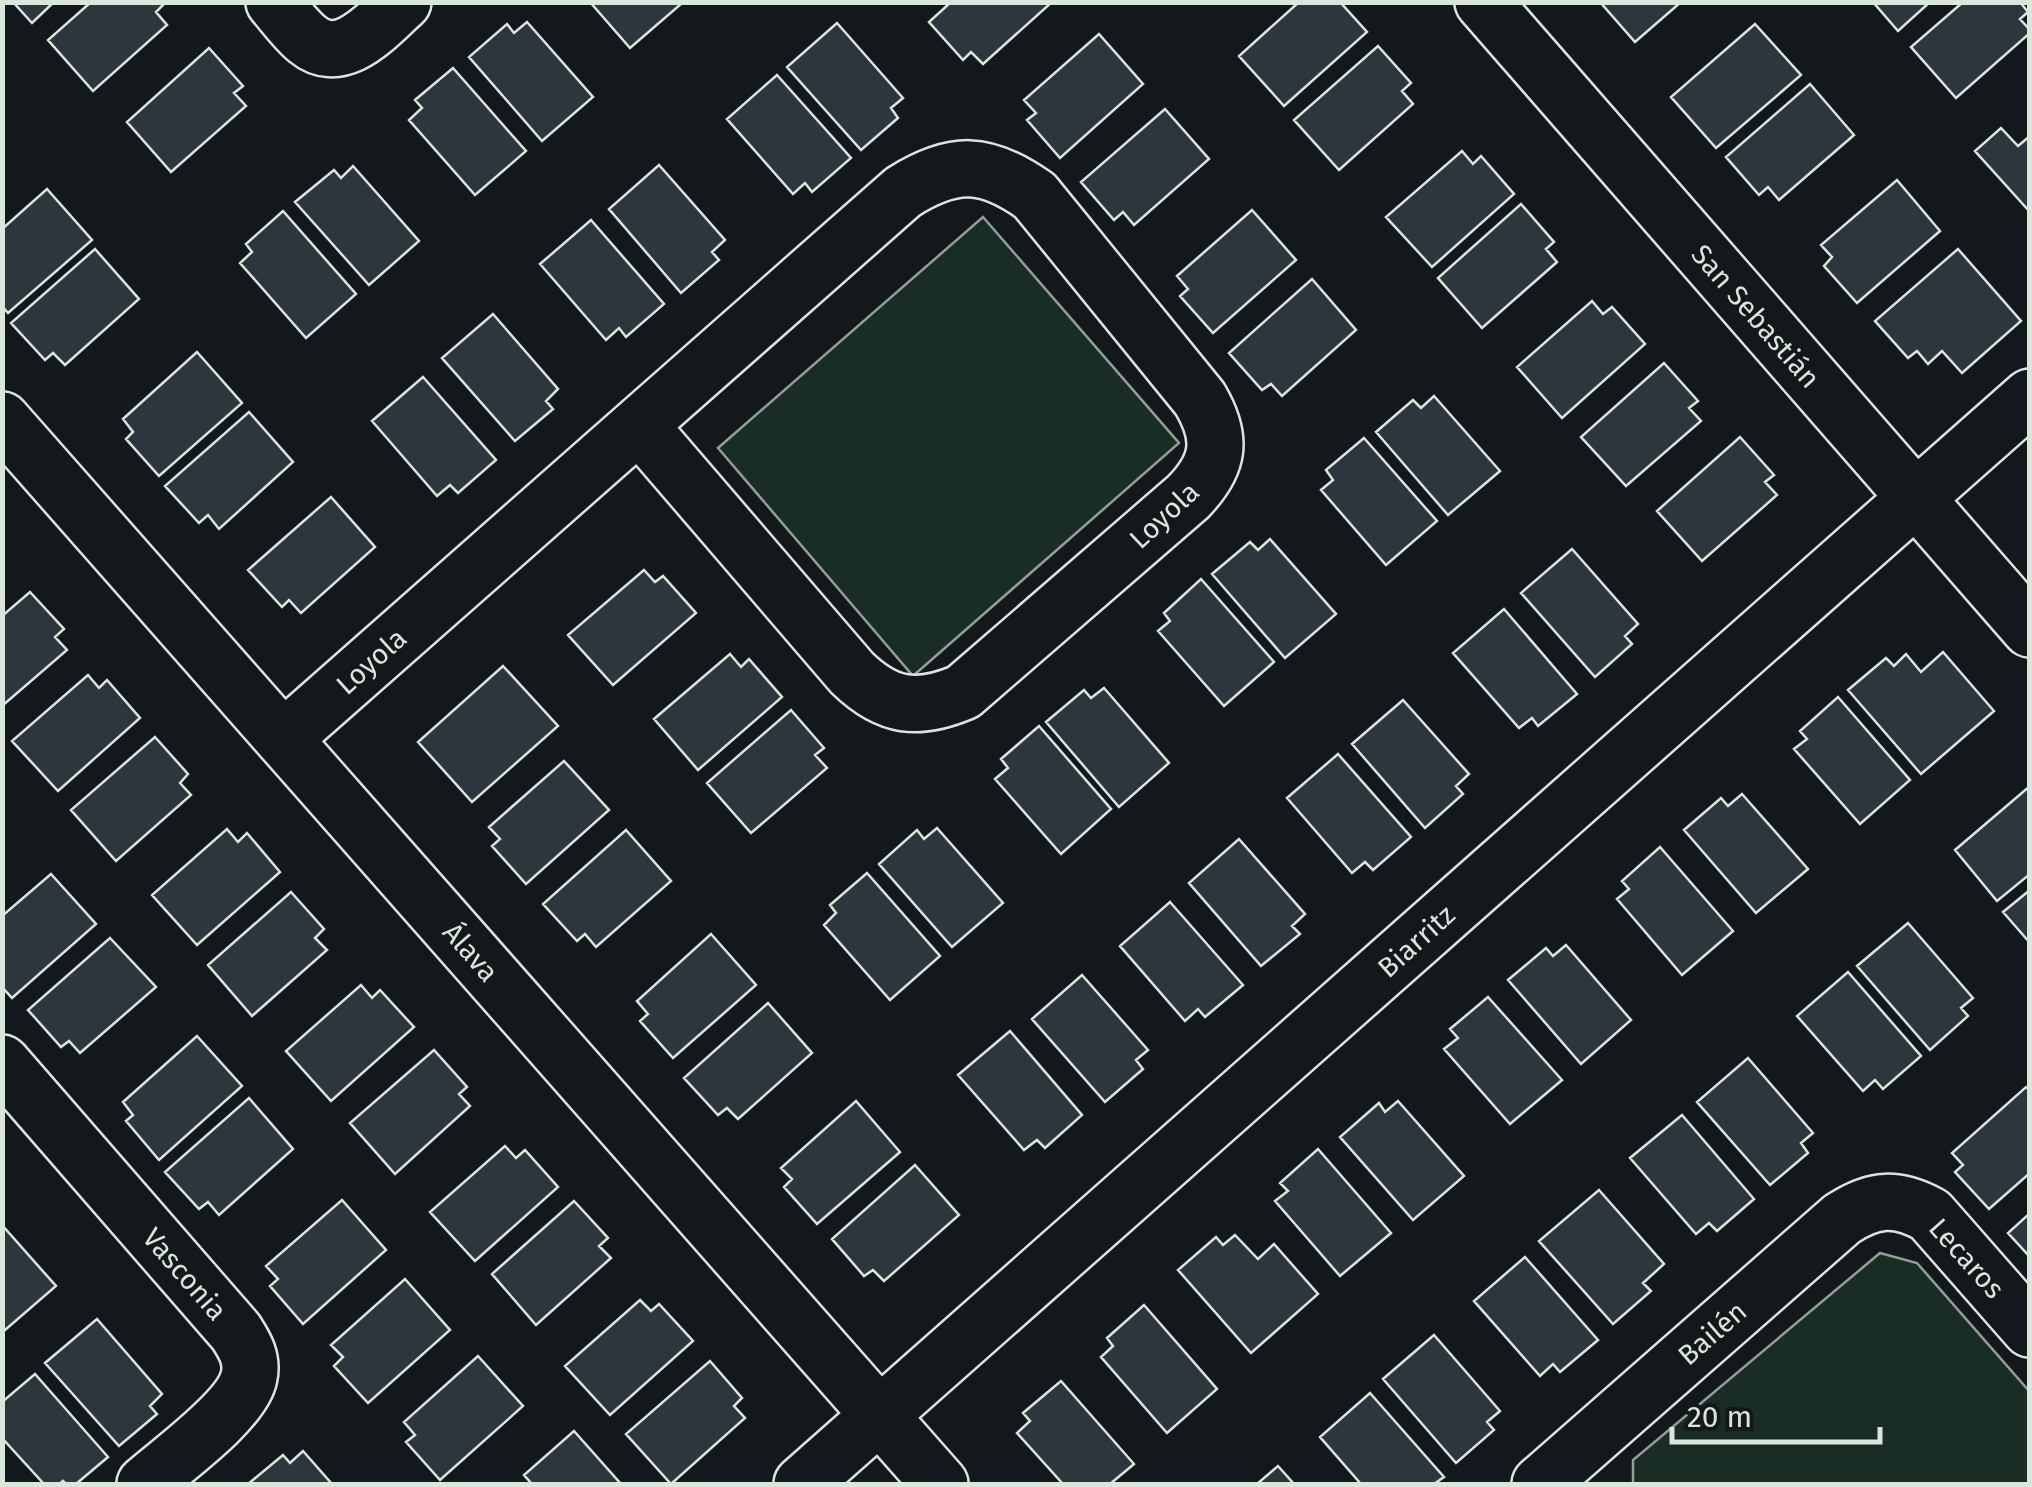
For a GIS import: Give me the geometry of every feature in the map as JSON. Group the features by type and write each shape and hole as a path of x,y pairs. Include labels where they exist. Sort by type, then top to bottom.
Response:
{"street":[{"path":"274,2 304,36 316,46 331,50 348,47 362,38 403,2"},
{"name":"San Sebastián","path":"1483,2 2030,629"},
{"name":"Loyola","path":"284,738 903,192 946,171 969,168 993,172 1035,196 1200,398 1212,420 1215,442 1212,463 1188,497 963,692 938,703 911,705 868,689 852,673 639,425"},
{"name":"Biarritz","path":"802,1484 2030,398"},
{"name":"Álava","path":"2,420 940,1484"},
{"name":"Vasconia","path":"6,1074 248,1350 250,1372 244,1394 144,1484"},
{"name":"Lecaros","path":"1895,1201 1930,1215 2030,1329"},
{"name":"Bailén","path":"1562,1478 1842,1219 1858,1208 1895,1201"}],"green space":[{"path":"983,217 1179,443 913,676 718,448"},
{"path":"1880,1253 1917,1263 2029,1391 2029,1484 1633,1484 1633,1460"}],"building":[{"path":"13,2 54,2 32,23"},
{"path":"91,2 163,2 156,12 167,25 93,91 48,40"},
{"path":"590,2 680,2 681,4 630,48"},
{"path":"951,2 1052,2 983,64 971,52 963,60 929,22"},
{"path":"1299,2 1340,2 1367,32 1284,106 1239,56"},
{"path":"1600,2 1681,2 1635,42"},
{"path":"1873,2 1930,2 1898,31"},
{"path":"1963,2 2020,2 2028,12 2020,19 2030,33 1956,98 1911,47"},
{"path":"527,22 593,97 542,141 469,57 507,24 514,33"},
{"path":"837,23 903,98 891,108 898,118 861,150 787,67"},
{"path":"1755,24 1801,75 1716,148 1671,97"},
{"path":"1099,34 1143,84 1060,158 1027,120 1036,113 1024,100"},
{"path":"1378,46 1411,83 1402,91 1413,104 1339,170 1294,120"},
{"path":"209,48 243,86 234,93 246,106 171,172 127,122"},
{"path":"453,68 526,151 475,195 409,120 422,108 415,100"},
{"path":"777,75 851,158 812,192 805,183 793,194 727,119"},
{"path":"1810,84 1854,135 1779,200 1768,187 1759,195 1726,157"},
{"path":"1165,109 1209,159 1134,225 1123,212 1114,220 1081,182"},
{"path":"2001,128 2018,146 2030,136 2030,212 1975,151"},
{"path":"1462,151 1473,164 1481,156 1514,194 1432,267 1386,217"},
{"path":"659,165 725,240 712,252 719,260 681,293 609,209"},
{"path":"353,166 419,241 369,285 295,202 334,170 341,178"},
{"path":"1897,180 1940,231 1857,303 1824,266 1832,257 1821,245"},
{"path":"47,189 92,240 8,313 2,306 2,229"},
{"path":"1521,204 1554,242 1546,249 1557,262 1482,328 1438,278"},
{"path":"1252,210 1296,260 1213,333 1180,296 1188,289 1177,276"},
{"path":"283,211 356,294 306,338 240,263 252,252 246,244"},
{"path":"591,220 664,304 626,337 619,328 606,340 540,264"},
{"path":"95,249 139,299 65,365 53,353 45,360 11,323"},
{"path":"1958,249 2021,321 1962,373 1942,351 1928,364 1917,351 1908,358 1875,321"},
{"path":"1312,279 1356,330 1282,396 1271,384 1262,390 1229,353"},
{"path":"1592,301 1603,314 1612,307 1645,344 1562,418 1517,367"},
{"path":"493,314 558,389 546,401 553,409 515,441 442,358"},
{"path":"197,352 242,403 159,476 126,439 133,432 123,419"},
{"path":"1664,363 1698,401 1689,408 1701,421 1626,486 1581,437"},
{"path":"423,377 496,460 458,493 450,485 437,496 372,421"},
{"path":"1434,396 1500,471 1448,515 1376,432 1413,400 1421,408"},
{"path":"249,412 293,462 219,529 208,515 199,523 165,486"},
{"path":"1740,437 1774,475 1765,482 1777,495 1702,561 1657,511"},
{"path":"1364,438 1437,521 1386,565 1321,490 1333,480 1326,470"},
{"path":"331,497 375,547 301,613 289,600 282,607 248,570"},
{"path":"1270,539 1336,614 1285,658 1212,574 1250,542 1258,550"},
{"path":"1572,549 1638,624 1625,636 1632,644 1595,677 1521,593"},
{"path":"644,570 655,582 663,576 696,613 613,685 568,635"},
{"path":"1201,579 1274,662 1224,706 1158,631 1170,621 1164,613"},
{"path":"30,592 64,629 55,637 67,650 2,706 2,616"},
{"path":"1504,609 1577,694 1538,726 1532,718 1519,728 1453,653"},
{"path":"1943,652 1994,711 1921,774 1848,690 1886,658 1894,666 1906,654 1921,672"},
{"path":"730,654 741,667 749,659 782,697 698,770 654,719"},
{"path":"503,666 558,726 472,802 418,742"},
{"path":"88,675 99,688 107,680 140,718 58,791 12,741"},
{"path":"1104,688 1169,763 1119,807 1046,722 1084,690 1091,698"},
{"path":"1838,697 1910,780 1860,824 1794,749 1807,739 1800,731"},
{"path":"1403,700 1469,774 1456,786 1463,794 1425,828 1352,744"},
{"path":"791,710 824,748 815,755 827,768 751,833 707,783"},
{"path":"1039,726 1111,809 1061,854 995,779 1008,768 1001,759"},
{"path":"155,737 188,774 180,783 191,795 116,861 71,810"},
{"path":"1338,754 1411,837 1373,870 1365,862 1352,873 1287,798"},
{"path":"564,761 609,810 526,884 492,846 500,839 489,827"},
{"path":"2030,786 2030,874 1997,901 1955,850"},
{"path":"1742,794 1808,869 1756,913 1684,830 1721,798 1728,806"},
{"path":"937,828 1003,903 952,947 879,864 917,830 924,839"},
{"path":"227,829 238,842 247,833 280,872 197,945 152,895"},
{"path":"626,830 671,881 596,947 585,934 577,941 543,904"},
{"path":"1239,839 1305,914 1292,926 1300,934 1261,966 1189,883"},
{"path":"1660,847 1733,931 1682,975 1617,899 1629,889 1622,881"},
{"path":"867,873 940,956 890,1000 824,925 836,913 830,905"},
{"path":"51,874 96,924 12,998 2,987 2,916"},
{"path":"2030,890 2030,943 2003,912"},
{"path":"291,892 324,929 315,938 327,950 252,1016 208,965"},
{"path":"1170,902 1243,985 1205,1017 1198,1009 1185,1021 1120,946"},
{"path":"1908,923 1973,998 1961,1008 1968,1016 1930,1050 1857,966"},
{"path":"711,934 756,985 673,1058 640,1021 648,1014 637,1001"},
{"path":"110,938 156,987 80,1053 69,1041 61,1047 28,1010"},
{"path":"1566,945 1631,1020 1581,1064 1508,980 1546,948 1553,956"},
{"path":"1848,972 1921,1056 1883,1089 1875,1080 1863,1091 1797,1016"},
{"path":"1082,975 1148,1050 1136,1060 1143,1069 1105,1102 1032,1019"},
{"path":"361,985 372,998 380,990 414,1027 331,1101 286,1051"},
{"path":"1488,997 1562,1080 1510,1124 1444,1049 1458,1038 1450,1029"},
{"path":"768,1003 812,1053 738,1119 727,1108 718,1115 684,1078"},
{"path":"1010,1031 1082,1115 1045,1148 1037,1140 1024,1150 958,1075"},
{"path":"197,1036 242,1086 159,1160 126,1121 133,1115 123,1102"},
{"path":"434,1050 467,1087 459,1094 470,1106 395,1174 350,1123"},
{"path":"1748,1058 1813,1133 1801,1143 1808,1153 1770,1185 1697,1102"},
{"path":"2026,1087 2030,1090 2030,1173 1989,1209 1955,1172 1963,1165 1952,1153"},
{"path":"249,1098 293,1149 219,1215 208,1202 199,1209 165,1172"},
{"path":"856,1101 900,1152 817,1224 784,1187 792,1179 781,1168"},
{"path":"1398,1101 1464,1176 1413,1220 1340,1137 1379,1103 1385,1112"},
{"path":"1682,1115 1754,1199 1717,1231 1709,1223 1696,1234 1630,1158"},
{"path":"505,1146 516,1158 525,1150 558,1187 475,1261 430,1212"},
{"path":"1318,1149 1391,1233 1340,1276 1275,1201 1288,1191 1280,1183"},
{"path":"915,1165 959,1215 884,1281 873,1270 864,1276 832,1239"},
{"path":"1599,1190 1664,1264 1643,1283 1651,1291 1613,1324 1539,1241"},
{"path":"342,1200 386,1250 303,1324 270,1286 278,1279 266,1266"},
{"path":"574,1201 608,1238 599,1246 611,1258 536,1325 492,1274"},
{"path":"2030,1213 2030,1257 2008,1233"},
{"path":"2,1225 56,1286 5,1330 2,1327"},
{"path":"1235,1235 1258,1259 1274,1244 1318,1294 1251,1353 1178,1270 1216,1237 1223,1245"},
{"path":"1525,1257 1598,1340 1560,1372 1553,1364 1540,1376 1474,1301"},
{"path":"405,1279 450,1330 368,1403 334,1366 343,1357 331,1345"},
{"path":"640,1300 651,1311 659,1304 693,1341 610,1415 565,1366"},
{"path":"1144,1305 1217,1389 1167,1433 1101,1357 1113,1346 1107,1338"},
{"path":"97,1319 162,1394 150,1406 157,1414 119,1446 45,1363"},
{"path":"1434,1335 1500,1411 1487,1422 1494,1430 1456,1463 1383,1379"},
{"path":"478,1356 523,1406 440,1480 406,1442 415,1435 404,1422"},
{"path":"710,1361 742,1398 734,1406 745,1418 671,1484 626,1434"},
{"path":"35,1374 108,1457 76,1484 44,1484 2,1438 2,1402"},
{"path":"1061,1381 1134,1464 1110,1484 1063,1484 1017,1433 1030,1421 1023,1413"},
{"path":"1370,1393 1444,1477 1434,1484 1361,1484 1320,1437"},
{"path":"574,1431 621,1484 532,1484 524,1475"},
{"path":"303,1451 332,1484 248,1484 283,1455 290,1463"},
{"path":"1278,1466 1294,1484 1257,1484"}]}
